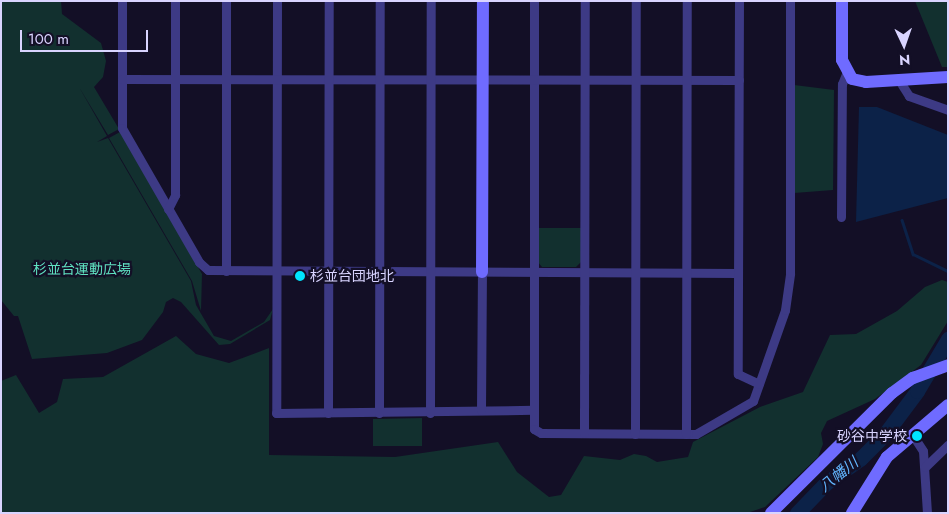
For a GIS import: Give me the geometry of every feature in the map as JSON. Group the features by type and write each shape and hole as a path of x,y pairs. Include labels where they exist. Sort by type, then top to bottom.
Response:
{"street":[{"path":"122,1 122,128 203,267 226,271 738,273"},
{"path":"168,208 175,195 175,1"},
{"path":"226,1 226,271"},
{"path":"277,1 276,413 430,413 481,410 533,410"},
{"path":"328,413 329,1"},
{"path":"379,413 380,1"},
{"path":"430,413 431,1"},
{"path":"481,410 483,1"},
{"path":"534,1 533,424 537,432 584,434 700,433 750,404 783,316 789,285 790,1"},
{"path":"584,434 585,1"},
{"path":"635,434 636,1"},
{"path":"686,434 687,1"},
{"path":"739,1 738,374 759,384"},
{"path":"840,217 842,84 846,74 842,60 842,1"},
{"path":"846,74 858,82 948,76"},
{"path":"122,79 738,80"},
{"path":"899,80 909,96 948,110"},
{"path":"771,513 883,402 906,383 948,365"},
{"path":"852,513 887,457 948,405"},
{"path":"912,434 922,448 925,467 926,513"},
{"path":"925,467 948,445"}],"green space":[{"name":"杉並台運動広場","path":"1,1 61,1 62,14 101,43 106,61 103,77 94,87 119,129 108,135 79,87 107,136 97,142 108,138 191,281 196,305 214,336 231,341 264,322 273,309 270,320 230,344 219,345 181,302 173,298 166,302 163,312 142,340 107,353 32,359 18,316 14,316 1,300"},
{"path":"915,1 948,1 948,67 942,67"},
{"path":"794,85 834,90 833,190 794,193"},
{"path":"120,132 202,274 201,311 192,281 109,138"},
{"path":"537,228 581,228 581,262 576,267 542,267 537,261"},
{"path":"942,280 948,282 948,321 921,365 875,399 827,421 821,433 823,444 818,457 765,507 747,513 1,513 1,381 16,375 39,413 57,402 63,379 103,377 176,336 196,354 229,363 269,348 269,455 395,457 498,442 517,472 549,497 561,495 584,456 620,460 634,454 646,456 657,462 688,457 693,442 760,407 803,392 830,335 856,334 897,311 925,287"},
{"path":"422,418 422,446 373,446 373,419"}],"water":[{"path":"859,107 877,107 948,135 948,198 856,222"}],"waterway":[{"path":"902,220 913,254 948,271"},
{"name":"八幡川","path":"797,513 826,483 861,458 885,434 917,391 948,339"}],"place":[{"name":"杉並台団地北","path":"300,276"},
{"name":"砂谷中学校","path":"917,436"}]}
